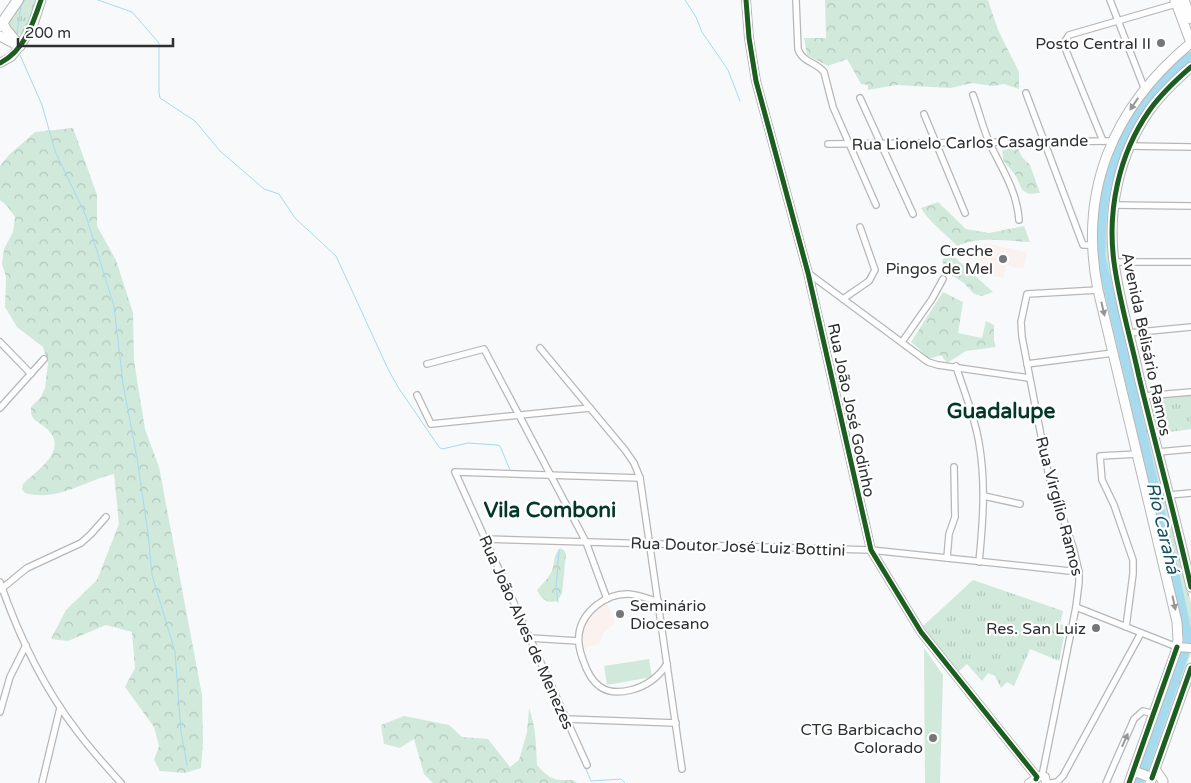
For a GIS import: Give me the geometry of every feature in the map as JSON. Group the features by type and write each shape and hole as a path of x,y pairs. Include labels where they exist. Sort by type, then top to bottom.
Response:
{"highway":[{"path":"1,25 14,2"}],"main road":[{"path":"20,46 33,24 41,0"},
{"path":"1178,1 1191,19"},
{"path":"1178,1 1191,43"},
{"path":"1,25 20,46"},
{"path":"0,36 20,46"},
{"name":"Avenida Belisário Ramos","path":"1129,783 1136,772 1154,714 1184,647 1178,633 1176,613 1098,290 1092,244 1092,217 1108,141 1165,66 1191,43"},
{"name":"Avenida Belisário Ramos","path":"1191,67 1158,99 1129,146 1119,177 1114,205 1112,234 1114,262 1129,333 1169,496 1188,564 1191,587"},
{"path":"1136,772 1156,781 1156,769 1191,668"}],"street":[{"name":"Rua João José Godinho","path":"746,0 749,38 756,81 808,273 871,550 921,632 1042,781"},
{"path":"796,0 799,54 824,72 833,107 876,205"},
{"path":"1110,0 1145,90"},
{"path":"1108,141 1065,48 1069,35 1178,1"},
{"path":"0,63 11,57 20,46"},
{"path":"1026,93 1082,245 1092,244"},
{"path":"974,95 989,142 1011,186 1017,204 1019,220"},
{"path":"860,98 913,214"},
{"path":"924,114 965,213"},
{"name":"Rua Lionelo Carlos Casagrande","path":"828,144 1108,141"},
{"path":"1129,146 1191,147"},
{"path":"1114,205 1191,206"},
{"path":"843,299 869,281 875,270 860,227"},
{"path":"1114,262 1191,262"},
{"path":"808,273 928,362 1030,378"},
{"path":"902,342 932,299 943,279"},
{"name":"Rua Virgílio Ramos","path":"1042,781 1076,607 1080,572 1070,535 1051,486 1027,364 1021,322 1027,294 1098,290"},
{"path":"1129,333 1191,327"},
{"path":"0,342 31,374"},
{"path":"540,348 630,456 640,478 682,769"},
{"path":"427,364 484,349 586,542 607,599"},
{"path":"1027,364 1113,353"},
{"path":"0,408 44,359"},
{"path":"956,366 979,442 982,463 984,496 979,562"},
{"path":"1144,396 1191,392"},
{"path":"418,395 431,424 590,408"},
{"path":"1158,452 1191,449"},
{"path":"1126,627 1133,560 1114,505 1102,480 1100,456 1138,454"},
{"path":"947,558 949,534 955,517 954,467"},
{"name":"Rua João Alves de Menezes","path":"551,475 455,472 587,765"},
{"path":"551,475 640,478"},
{"path":"1169,496 1191,493"},
{"path":"984,496 1020,504"},
{"path":"106,517 81,543 27,568 1,587 26,645 60,708 76,731 121,783"},
{"name":"Rua Doutor José Luiz Bottini","path":"485,540 871,550 1080,572"},
{"path":"658,602 628,594 616,595 607,599 594,608 584,619 578,641 591,679 597,685 609,691 626,691 645,685 658,676 667,664"},
{"path":"1076,607 1184,647"},
{"path":"1042,781 1063,776 1141,632"},
{"path":"530,638 578,641"},
{"path":"0,712 10,677 26,645"},
{"path":"44,782 60,708"},
{"path":"1106,783 1134,719 1143,711 1154,714"},
{"path":"566,719 676,723"}],"shaded area":[{"name":"Creche Pingos de Mel","path":"984,243 1027,252 1023,269 1006,265 1003,278 977,272"},
{"path":"607,604 615,623 604,632 599,644 584,648 583,626 595,611"}],"green space":[{"path":"21,0 36,0 28,26 21,34 16,35 8,26 8,23"},
{"path":"825,0 988,0 998,30 1019,72 1019,89 1004,84 993,86 972,83 951,88 896,85 868,90 868,85 861,84 847,59 828,66 807,55 804,38 826,38"},
{"path":"1188,53 1191,63 1168,83 1149,105 1133,129 1113,182 1109,210 1108,240 1110,270 1191,603 1191,644 1182,643 1181,641 1098,275 1096,216 1106,166 1126,122 1153,84"},
{"path":"73,128 97,195 97,226 116,260 133,313 134,361 145,429 159,467 202,695 203,742 201,768 185,773 160,771 154,760 159,746 154,727 125,687 135,668 132,632 106,625 68,641 51,639 66,610 97,580 119,524 114,474 70,490 48,495 25,493 22,489 23,484 49,459 55,444 53,436 33,418 31,412 31,407 41,397 45,388 48,363 43,347 17,327 5,307 6,277 2,264 4,249 13,232 15,217 0,200 0,166 9,155 35,132"},
{"path":"1002,147 1017,147 1022,157 1030,165 1040,193 1029,194 1022,190 1016,176 1003,160"},
{"path":"938,202 966,229 989,233 1024,226 1030,242 984,240 957,246 933,223 921,208"},
{"path":"950,253 993,292 982,296 974,294 964,283 946,272 942,260"},
{"path":"943,292 963,302 958,333 982,338 986,321 994,325 996,347 966,351 947,363 941,355 929,359 911,342"},
{"path":"1191,392 1191,429 1154,434 1144,396"},
{"path":"560,548 566,554 562,594 557,601 547,601 540,596 537,590 552,571 555,556"},
{"path":"973,580 1063,611 1060,624 1066,626 1059,661 1030,649 1014,686 1007,682 1001,688 995,676 988,673 982,681 967,664 957,673 923,626"},
{"name":"CTG Barbicacho Colorado","path":"924,648 943,675 940,783 925,783"},
{"path":"1180,651 1191,653 1149,773 1138,767"},
{"path":"649,659 652,677 607,685 604,666"},
{"path":"529,708 536,743 537,765 552,778 573,780 577,783 433,783 424,774 414,739 400,748 384,744 381,725 404,716 449,725 462,737 488,739 510,767 519,760 527,732"}],"waterway":[{"path":"17,34 21,6 25,0"},
{"path":"98,0 132,12 159,43 160,98 195,121 220,151 264,189 279,194 295,218 336,256 388,369 439,447 442,449 468,443 497,445 500,446 510,470"},
{"path":"685,0 696,17 702,32 728,70 740,101"},
{"path":"20,55 42,105 55,151 86,216 114,306 123,384 137,458 152,575 175,652 181,732 187,765"},
{"name":"Rio Carahá","path":"1139,783 1189,641 1101,257 1102,220 1107,186 1113,164 1132,123 1158,87 1191,56"},
{"path":"558,602 556,587 559,550"},
{"path":"585,767 591,781 621,779 625,783"}],"cycle path":[{"path":"0,63 8,58 21,44 31,27 41,0"},
{"path":"746,0 749,38 756,81 808,273 871,550 921,632 1037,777 1036,779"},
{"path":"1191,67 1149,111 1130,145 1118,183 1112,223 1114,262 1122,306 1191,587"},
{"path":"1129,783 1177,647"},
{"path":"1152,778 1191,668"}],"place":[{"name":"Posto Central II","path":"1161,43"},
{"name":"Creche Pingos de Mel","path":"1003,259"},
{"name":"Seminário Diocesano","path":"620,614"},
{"name":"Res. San Luiz","path":"1096,628"},
{"name":"CTG Barbicacho Colorado","path":"933,738"}],"district":[{"name":"Guadalupe","path":"1001,411"},
{"name":"Vila Comboni","path":"550,510"}]}
